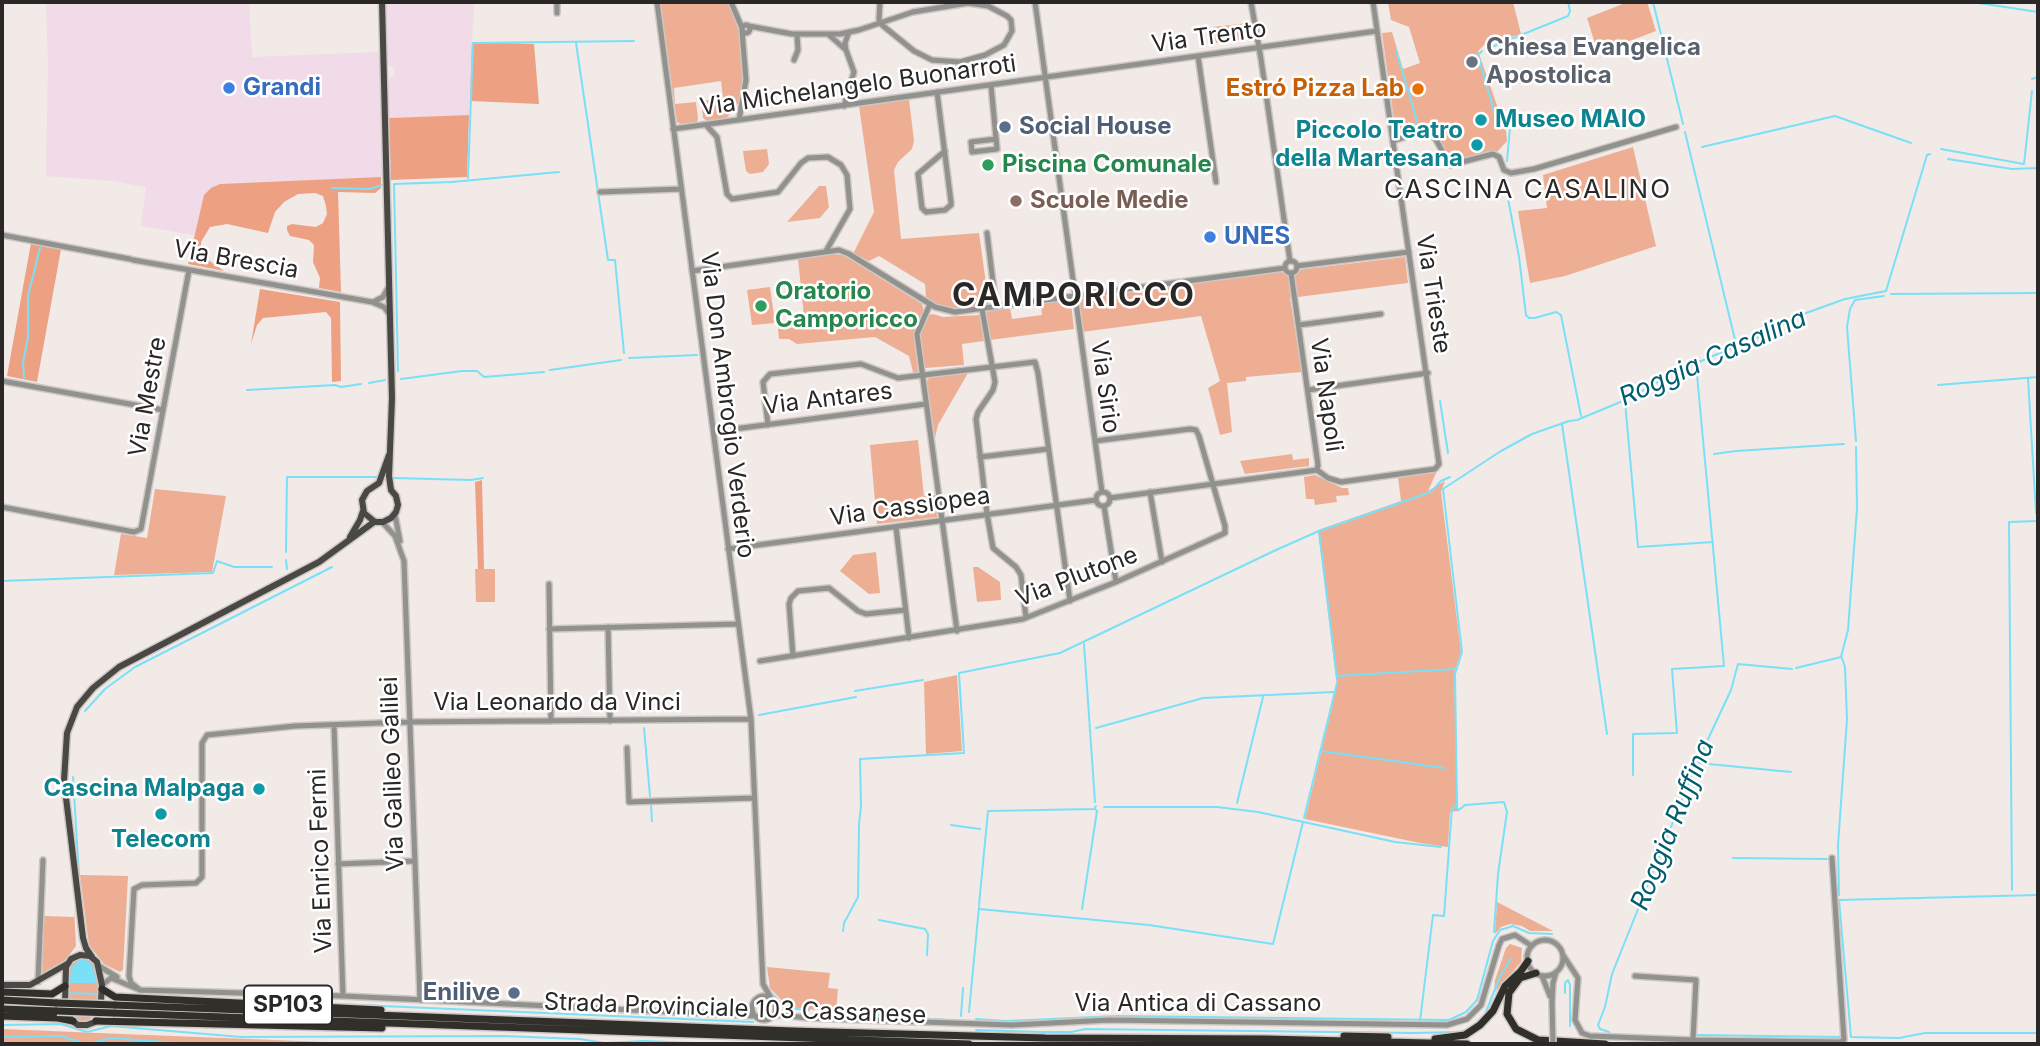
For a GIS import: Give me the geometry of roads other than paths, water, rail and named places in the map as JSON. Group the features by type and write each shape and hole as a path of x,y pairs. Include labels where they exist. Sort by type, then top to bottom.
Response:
{"highway":[{"name":"SP103","path":"1266,1039 1356,1036 1439,1039 1465,1035 1488,1017 1504,988 1528,961"},
{"path":"1539,974 1520,978 1509,995 1507,1011 1516,1030 1538,1040 1605,1044"},
{"path":"2,992 52,995 65,984"},
{"name":"SP103","path":"102,987 115,997 319,1006 476,1018"},
{"name":"Strada Provinciale 103 Cassanese","path":"2,1000 57,1007"},
{"name":"Strada Provinciale 103 Cassanese","path":"2,1009 57,1007 476,1018 1031,1038 1266,1039 1467,1044"},
{"name":"Strada Provinciale 103 Cassanese","path":"113,1009 489,1027 969,1044"},
{"path":"2,1016 73,1021"},
{"name":"SP103","path":"96,1021 258,1026 489,1027"},
{"name":"SP103","path":"858,1042 874,1044"}],"main road":[{"path":"83,938 70,961 65,984 67,1011 73,1021 84,1026 96,1021 101,1011 102,987 99,966 83,938 64,776 69,727 78,707 98,683 125,663 319,562 378,522 395,514 398,503 391,490 388,455 392,409 382,2"},
{"path":"378,522 367,517 361,503 364,495 376,486 382,476 388,455"},
{"path":"376,486 391,490"},
{"path":"343,546 363,511"},
{"path":"2,985 23,986 38,982 81,954 92,957"},
{"path":"47,976 57,975 65,984"}],"street":[{"path":"557,2 557,12"},
{"name":"Via Don Ambrogio Verderio","path":"657,2 751,719 763,984"},
{"path":"731,2 746,29 746,80 739,120"},
{"path":"880,2 880,23"},
{"name":"Via Sirio","path":"1035,2 1102,492"},
{"path":"1251,2 1290,261"},
{"name":"Via Trieste","path":"1317,470 1340,482 1435,469 1438,466 1428,373 1373,2"},
{"path":"746,29 765,29 797,35 829,35 849,32 913,12 968,3 985,5 1001,12 1010,19 1013,29 1008,41 992,52 970,60 943,62 932,61 914,51 880,23"},
{"name":"Via Trento","path":"1047,78 1377,31"},
{"path":"844,106 854,75 845,43 849,32"},
{"path":"794,60 798,50 797,35"},
{"path":"829,35 846,50"},
{"path":"1198,56 1216,182"},
{"name":"Via Michelangelo Buonarroti","path":"673,129 1047,78"},
{"path":"991,85 997,149 972,152 971,142 996,139"},
{"path":"937,92 951,206 946,210 926,212 922,206 918,174 944,151"},
{"path":"717,138 724,123"},
{"path":"706,125 717,138 727,194 735,200 778,192 808,158 828,157 841,165 847,175 850,209 827,251"},
{"path":"1393,141 1428,133 1435,138 1450,165 1495,154 1504,170 1511,173 1534,169 1676,128"},
{"path":"600,192 681,189"},
{"path":"987,233 996,307"},
{"name":"Via Brescia","path":"2,235 372,302"},
{"path":"692,271 703,272 836,250 849,254 930,304 951,312 1285,268 1291,273 1297,267 1409,252"},
{"path":"1290,261 1297,267"},
{"path":"1285,268 1290,261"},
{"name":"Via Mestre","path":"2,507 134,532 141,529 189,270"},
{"name":"Via Napoli","path":"1291,273 1317,470"},
{"path":"372,302 383,297 389,285"},
{"path":"372,302 384,307 390,315"},
{"path":"930,304 917,334 957,631"},
{"path":"982,309 993,367 994,388 976,417 987,514 993,548 1016,567 1021,575 1026,618"},
{"name":"Via Napoli","path":"1299,325 1381,314"},
{"path":"768,425 763,383 768,375 861,363 892,377 923,376 1036,363 1070,601"},
{"path":"1308,390 1428,373"},
{"path":"2,381 163,411"},
{"name":"Via Antares","path":"734,429 926,404"},
{"path":"1095,441 1195,430 1213,484"},
{"path":"980,457 1048,449"},
{"path":"1110,498 1317,470"},
{"name":"Via Plutone","path":"760,661 1026,618 1070,601 1225,533 1213,484"},
{"path":"1104,506 1096,500 1097,496 1102,492 1110,498"},
{"path":"1150,492 1163,562"},
{"path":"1104,506 1110,498"},
{"name":"Via Cassiopea","path":"728,549 1096,500"},
{"path":"1104,506 1116,582"},
{"name":"Via Galileo Galilei","path":"395,514 400,548"},
{"name":"Via Galileo Galilei","path":"378,522 394,533 404,561 419,1000"},
{"path":"896,527 909,638"},
{"path":"549,583 551,721"},
{"path":"793,656 789,604 800,590 829,588 858,611 866,614 905,610"},
{"path":"549,629 738,624"},
{"path":"608,627 610,721"},
{"name":"Via Leonardo da Vinci","path":"129,976 135,888 142,885 196,883 202,877 202,742 209,734 408,722 751,719"},
{"name":"Via Enrico Fermi","path":"334,725 343,996"},
{"path":"627,748 629,802 754,798"},
{"path":"1552,1002 1546,982 1528,961 1532,946 1541,941 1550,941 1558,946 1574,970 1578,980 1575,1021 1583,1034 1693,1040 1844,1040 1832,858"},
{"path":"38,982 43,860"},
{"path":"338,864 414,862"},
{"name":"Via Antica di Cassano","path":"773,1016 1012,1025 1109,1020 1451,1025 1467,1019 1481,1005 1502,939 1509,935 1516,936 1532,946"},
{"path":"1553,1044 1553,983 1563,955"},
{"path":"99,966 123,983"},
{"path":"1539,974 1550,975 1567,967 1574,970"},
{"path":"123,983 128,981 129,976"},
{"path":"129,976 131,983 140,990"},
{"path":"1635,976 1696,980 1693,1040"},
{"path":"102,987 110,978 140,990 343,996 737,1014 756,1016 763,1020 773,1016 776,1007 763,984"},
{"path":"737,1014 753,1007 763,984"},
{"path":"758,998 771,998"},
{"path":"753,1007 756,1016"},
{"name":"Via Antica di Cassano","path":"776,1007 786,1013 805,1017"}],"water":[{"path":"79,960 92,964 97,983 69,983 72,967"}],"waterway":[{"path":"1489,48 1568,16 1568,2"},
{"path":"1653,2 1683,124"},
{"path":"1972,2 2038,12"},
{"path":"468,178 473,43 634,41"},
{"path":"576,43 608,260 615,260 624,353"},
{"path":"1396,50 1417,121 1414,126 1398,130"},
{"path":"1482,51 1478,55 1497,122 1508,124 1510,128 1507,161"},
{"path":"2032,79 2038,77"},
{"path":"1941,149 2024,164 2032,91"},
{"path":"1702,147 1835,116 1911,143"},
{"name":"Roggia Casalina","path":"1685,132 1736,344"},
{"name":"Roggia Casalina","path":"1494,932 1498,874 1507,812 1504,802 1465,805 1459,810 1457,808 1455,674 1462,652 1443,489 1532,434 1577,420 1630,398 1675,372 1770,332 1795,317 1845,299 1886,291 1927,155 1930,154"},
{"path":"1948,159 2012,169 2038,168"},
{"path":"398,371 394,184 452,182 559,172"},
{"path":"1504,177 1519,257 1526,315 1529,318 1556,312 1561,315 1581,416"},
{"path":"332,188 370,189 382,185"},
{"path":"24,378 28,296 40,248"},
{"name":"Roggia Ruffina","path":"1891,294 2038,293"},
{"name":"Roggia Ruffina","path":"1856,441 1847,327 1850,309 1855,300 1884,296"},
{"path":"629,358 697,355"},
{"path":"550,370 621,360"},
{"name":"Roggia Casalina","path":"1633,775 1633,734 1677,733 1672,669 1724,666 1696,364"},
{"path":"401,379 462,371 477,371 484,377 544,372"},
{"path":"1938,385 2038,377"},
{"path":"2028,378 2036,513"},
{"path":"369,383 385,380"},
{"path":"247,390 361,384"},
{"path":"1440,401 1448,453"},
{"name":"Roggia Casalina","path":"1625,401 1638,547 1713,542"},
{"path":"1562,424 1607,734"},
{"path":"1714,454 1844,444"},
{"name":"Roggia Ruffina","path":"1796,668 1841,657 1848,630 1857,508 1856,447"},
{"path":"286,552 287,477 378,477"},
{"path":"843,931 844,923 858,897 860,759 964,753 959,673 1060,653 1319,531 1432,491 1441,481 1450,477"},
{"path":"393,478 483,478"},
{"path":"2012,890 2009,522 2038,521"},
{"path":"1319,532 1337,679"},
{"path":"286,560 287,569"},
{"path":"2,581 213,573 217,561 234,567 272,567"},
{"path":"85,711 105,689 135,667 332,567"},
{"path":"1084,644 1095,802"},
{"path":"1839,895 1838,845 1847,719 1845,667 1842,658"},
{"name":"Roggia Ruffina","path":"1609,1032 1600,1029 1598,1025 1612,974 1695,767 1731,690 1738,664 1792,669"},
{"path":"1338,676 1454,669"},
{"path":"855,691 923,680"},
{"path":"1304,818 1337,683"},
{"path":"1096,728 1203,698 1334,692"},
{"path":"759,715 856,697"},
{"path":"1237,803 1263,697"},
{"path":"644,728 650,796"},
{"path":"1321,751 1444,768"},
{"path":"1698,763 1791,772"},
{"path":"73,777 79,875"},
{"path":"651,805 652,821"},
{"path":"1420,1021 1433,915 1444,916 1452,808 1456,805"},
{"path":"979,905 988,811 1094,809 1096,806"},
{"path":"1104,807 1217,807 1258,812 1395,842 1441,847"},
{"path":"1082,909 1097,811 1095,809"},
{"path":"979,909 1149,925 1273,944 1303,822"},
{"path":"951,825 980,829"},
{"path":"1733,858 1827,859"},
{"path":"2038,895 1839,900 1851,1037 1899,1038 1925,1033 2038,1033"},
{"path":"969,1012 979,907"},
{"path":"879,920 925,929 928,934 927,955"},
{"path":"976,1019 1006,1021 1117,1016 1449,1020 1466,1012 1477,1000 1493,941 1500,930 1513,926 1529,933 1552,934"},
{"path":"1475,1024 1485,1014 1511,958"},
{"path":"1565,993 1565,983 1568,980 1570,1026"},
{"path":"961,1016 963,988"},
{"path":"770,991 785,1008 809,1010"},
{"path":"70,993 97,994"},
{"path":"313,1003 753,1022"},
{"path":"865,1014 904,1017"},
{"path":"910,1017 930,1019"},
{"path":"935,1019 960,1021"},
{"path":"2,1025 61,1024 87,1032 111,1026 241,1037 503,1036 580,1039 605,1043 644,1041 719,1044"},
{"path":"976,1030 1413,1033 1460,1032 1468,1029"},
{"path":"1698,1035 1841,1037"},
{"path":"2,1037 60,1036 87,1044 111,1038 191,1044"}],"place":[{"name":"Chiesa Evangelica Apostolica","path":"1472,62"},
{"name":"Grandi","path":"229,88"},
{"name":"Estró Pizza Lab","path":"1418,89"},
{"name":"Museo MAIO","path":"1481,120"},
{"name":"Social House","path":"1005,127"},
{"name":"Piccolo Teatro della Martesana","path":"1477,145"},
{"name":"Piscina Comunale","path":"988,165"},
{"name":"Scuole Medie","path":"1016,201"},
{"name":"UNES","path":"1210,237"},
{"name":"Oratorio Camporicco","path":"761,306"},
{"name":"Cascina Malpaga","path":"259,789"},
{"name":"Telecom","path":"161,814"},
{"name":"Enilive","path":"514,993"}],"district":[{"name":"CASCINA CASALINO","path":"1528,190"},
{"name":"CAMPORICCO","path":"1074,296"}]}
